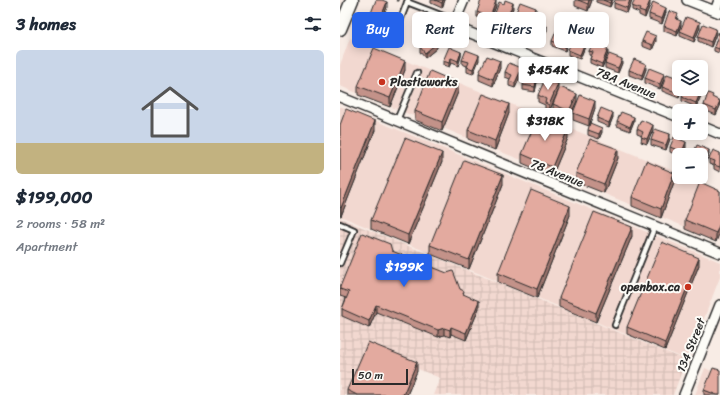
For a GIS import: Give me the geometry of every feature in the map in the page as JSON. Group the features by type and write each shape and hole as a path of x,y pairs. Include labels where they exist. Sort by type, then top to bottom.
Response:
{"main road":[{"path":"340,29 352,0"}],"street":[{"path":"459,12 464,0"},
{"path":"686,0 717,12 719,0"},
{"name":"78A Avenue","path":"469,29 672,114"},
{"name":"78 Avenue","path":"340,97 720,252"},
{"path":"708,129 720,134"},
{"name":"134 Street","path":"684,395 720,305"}],"lane":[{"path":"403,12 407,1 430,12"},
{"path":"397,120 417,73"},
{"path":"340,224 354,230 340,263"},
{"path":"615,325 655,226"}],"shaded area":[{"path":"350,38 352,39 352,48 374,48 672,170 672,184 705,184 720,190 720,241 340,86 340,65"},
{"path":"340,106 720,262 720,277 688,360 340,216"},
{"path":"340,218 686,360 673,395 433,395 440,378 418,369 407,395 340,395"},
{"path":"705,368 720,375 720,395 695,395"}],"building":[{"path":"376,0 387,2 383,12 371,12"},
{"path":"435,0 443,0 442,3"},
{"path":"481,0 496,1 492,12 477,12"},
{"path":"505,0 513,3 510,12 495,12 499,2 504,4"},
{"path":"578,0 589,0 588,4"},
{"path":"603,0 611,0 610,3"},
{"path":"615,0 630,0 627,8 614,3"},
{"path":"635,0 650,1 645,13 632,6"},
{"path":"520,2 536,8 534,12 516,12"},
{"path":"653,2 666,8 662,19 649,14"},
{"path":"669,11 678,14 676,19 681,21 677,31 664,26"},
{"path":"686,17 700,22 694,37 680,31"},
{"path":"703,24 716,29 711,42 698,37"},
{"path":"646,32 656,36 652,45 642,41"},
{"path":"719,32 720,46 719,49 714,47"},
{"name":"Plasticworks","path":"374,48 405,61 390,98 358,86"},
{"path":"421,48 431,48 425,53"},
{"path":"449,48 461,52 458,61 451,58 449,63 443,61"},
{"path":"569,48 583,48 580,55 568,50"},
{"path":"590,48 608,49 602,64 590,59 593,52 589,51"},
{"path":"466,50 479,55 473,69 467,67 469,62 462,60"},
{"path":"609,54 622,59 618,68 605,63"},
{"path":"487,56 500,61 493,79 479,73"},
{"path":"634,59 646,64 642,75 629,70"},
{"path":"509,63 522,68 515,83 509,81 512,75 505,72"},
{"path":"649,68 664,74 660,84 645,78"},
{"path":"430,71 458,83 442,122 415,111"},
{"path":"667,74 672,76 672,91 662,87"},
{"path":"525,75 537,77 535,87 523,85"},
{"path":"545,79 558,84 549,105 545,103 546,99 538,95"},
{"path":"560,87 577,94 569,111 553,104"},
{"path":"708,93 720,101 716,110 708,107 708,104 704,104"},
{"path":"483,94 509,104 495,141 468,130"},
{"path":"580,95 595,101 589,119 573,113"},
{"path":"682,96 699,96 696,103"},
{"path":"601,108 613,113 609,123 597,118"},
{"path":"346,109 375,121 341,208 340,125"},
{"path":"621,112 634,117 630,127 617,121"},
{"path":"538,116 568,129 552,167 522,154"},
{"path":"641,120 653,125 647,139 641,137 643,132 637,129"},
{"path":"590,123 602,128 599,134 588,130"},
{"path":"655,129 670,134 666,145 651,140"},
{"path":"405,138 442,153 408,235 371,220"},
{"path":"590,139 618,149 604,184 576,173"},
{"path":"673,140 681,140 686,142 684,148 670,147"},
{"path":"697,145 704,148 696,148"},
{"path":"713,150 720,153 720,167 714,165 715,161 709,159"},
{"path":"464,160 503,175 469,260 430,245"},
{"path":"646,161 672,172 672,179 661,209 632,197"},
{"path":"699,184 704,184 720,191 720,223 716,233 685,220"},
{"path":"531,190 570,206 537,289 498,273"},
{"path":"594,212 632,227 596,313 559,298"},
{"path":"362,233 390,244 392,251 447,273 453,271 460,289 464,291 463,294 479,301 466,333 451,327 450,330 444,328 438,330 376,305 369,321 342,309 349,292 340,289 340,287"},
{"path":"662,242 699,258 665,343 627,327"},
{"path":"368,342 417,362 403,395 357,395 347,390"},
{"path":"713,368 720,370 720,395 704,390"}],"place":[{"name":"Plasticworks","path":"382,82"},
{"name":"openbox.ca","path":"688,287"}]}
